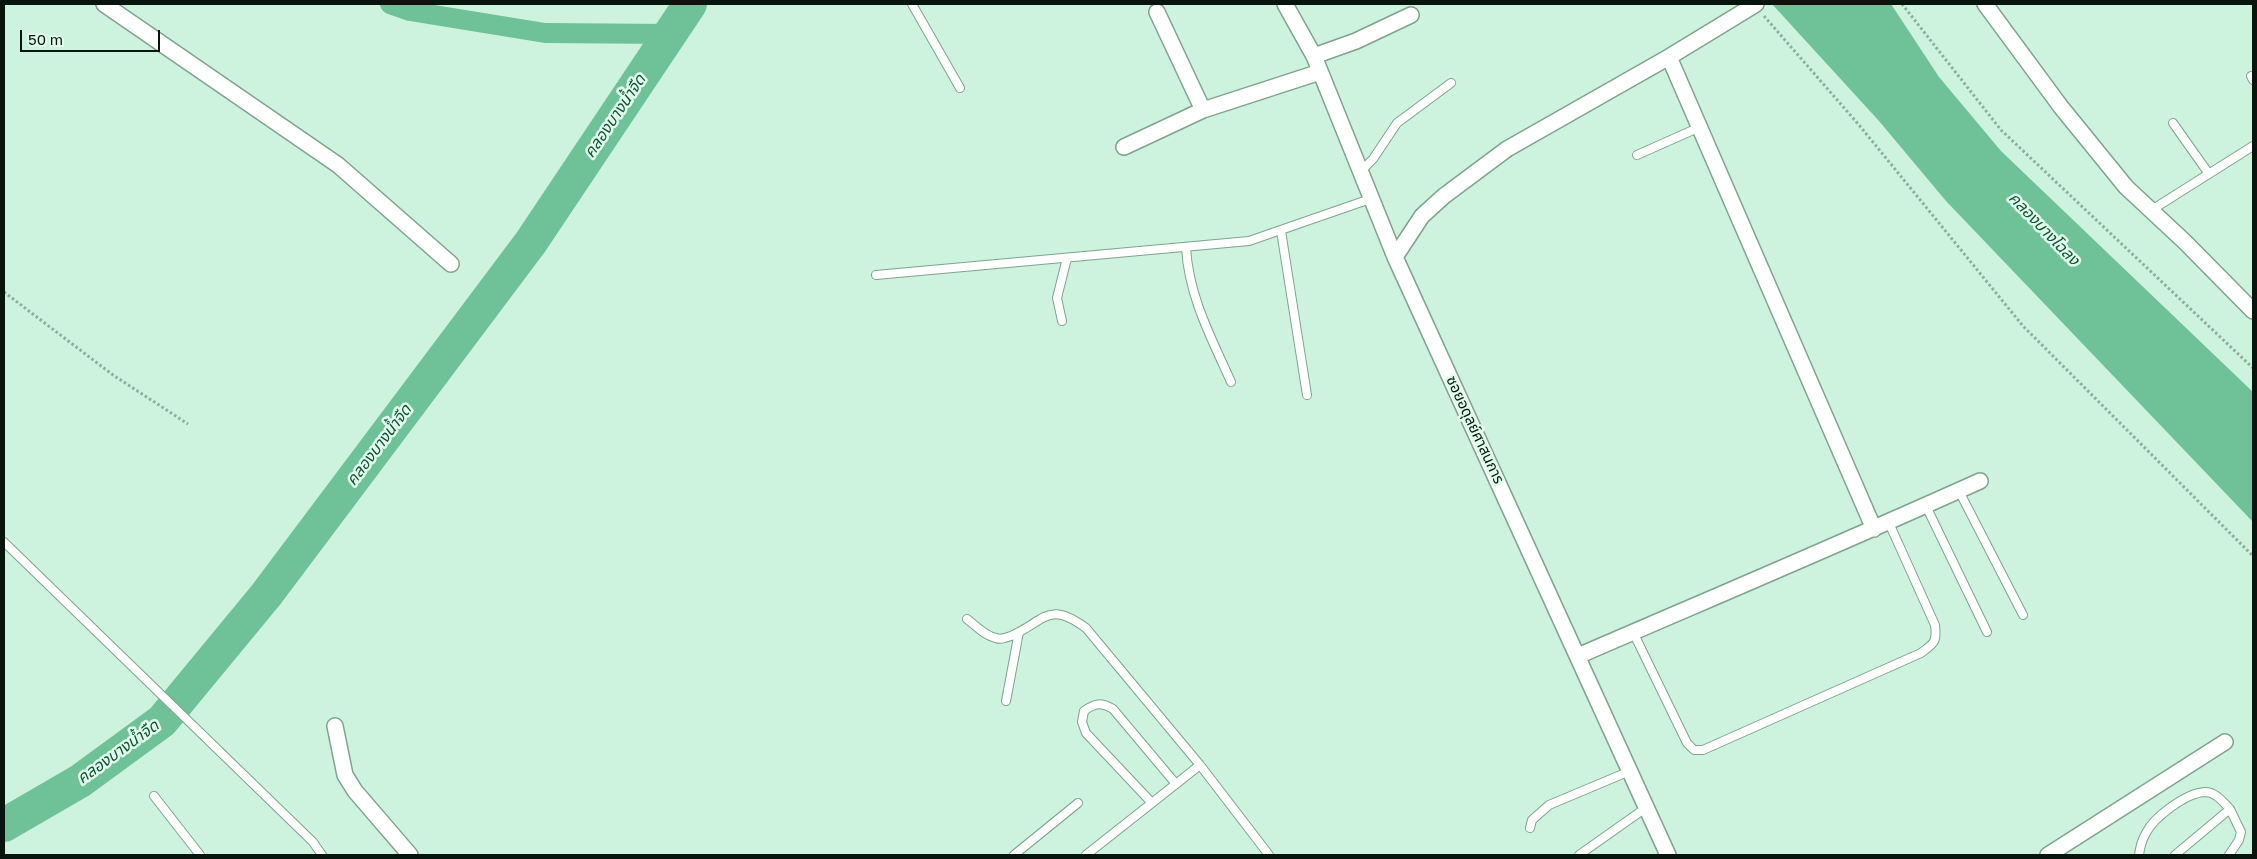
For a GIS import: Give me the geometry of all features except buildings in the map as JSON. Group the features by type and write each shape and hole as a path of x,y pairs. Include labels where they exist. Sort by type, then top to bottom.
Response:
{"street":[{"path":"104,4 338,165 451,264"},
{"name":"ซอยอดุลย์ศาสนการ","path":"1284,4 1314,56 1395,257 1668,855"},
{"path":"1985,4 2061,107 2126,188 2185,242 2253,311"},
{"path":"1395,257 1422,216 1444,196 1507,149 1669,57 1752,6"},
{"path":"1158,12 1203,110"},
{"path":"1314,56 1356,41 1411,15"},
{"path":"1669,57 1874,530"},
{"path":"1124,147 1203,110 1320,72"},
{"path":"1578,656 1874,530 1925,504 1980,481"},
{"path":"335,726 345,775 355,791 410,855"},
{"path":"2048,855 2225,742"}],"lane":[{"path":"912,4 960,88"},
{"path":"1361,171 1373,159 1397,123 1451,83"},
{"path":"2173,123 2209,174"},
{"path":"1637,156 1700,127"},
{"path":"2150,210 2253,146"},
{"path":"876,274 1249,241 1372,198"},
{"path":"1281,231 1306,395"},
{"path":"1186,248 1188,273 1194,296 1231,382"},
{"path":"1062,322 1057,298 1067,258"},
{"path":"1959,490 2023,616"},
{"path":"1925,504 1987,632"},
{"path":"1633,632 1687,743 1694,750 1703,750 1921,653 1934,643 1937,637 1935,625 1889,523"},
{"path":"4,542 313,842 322,855"},
{"path":"967,619 997,639 1019,632 1035,620 1049,615 1062,614 1072,618 1086,628 1200,765 1269,855"},
{"path":"1006,701 1019,632"},
{"path":"1152,803 1086,733 1082,722 1084,711 1093,704 1104,704 1112,709 1176,784"},
{"path":"1086,855 1200,765"},
{"path":"1530,828 1532,820 1550,805 1630,771"},
{"path":"2139,855 2141,844 2147,831 2174,804 2192,795 2205,792 2216,795 2230,809 2241,832 2239,840 2229,855"},
{"path":"154,796 200,855"},
{"path":"1014,855 1078,803"},
{"path":"1579,855 1647,807"},
{"path":"2175,855 2230,809"}],"path":[{"path":"1902,4 2001,130 2253,368"},
{"path":"1752,6 1766,18 1859,125 2023,326 2253,556"},
{"path":"4,292 113,375 188,424"}],"water":[{"name":"คลองบางโฉลง","path":"1772,4 1891,4 1939,77 2001,151 2253,392 2253,522 1946,201 1879,121"}],"waterway":[{"path":"390,4 410,11 545,33 670,34"},
{"name":"คลองบางน้ำจืด","path":"4,825 80,781 162,721 266,595 531,242 690,4"}]}
